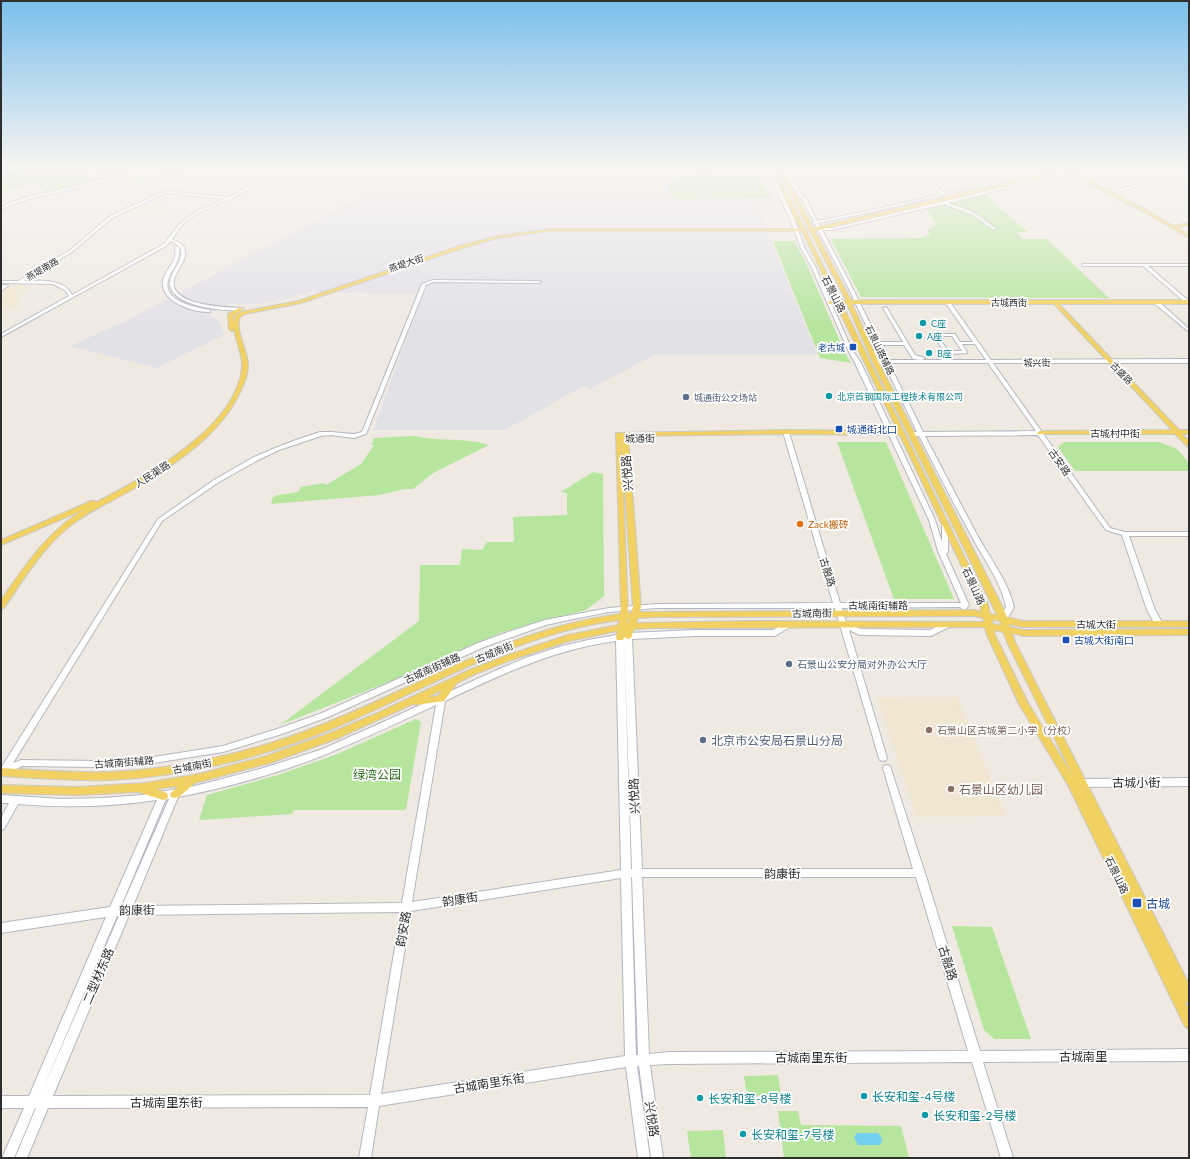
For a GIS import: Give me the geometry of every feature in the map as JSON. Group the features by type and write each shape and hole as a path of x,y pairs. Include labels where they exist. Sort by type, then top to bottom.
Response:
{"main road":[{"name":"石景山路","path":"799,222 984,605 991,635 1024,704 1072,783 1189,1022"},
{"name":"石景山路","path":"807,222 849,303 877,365 999,608 1012,642 1189,997"},
{"path":"817,226 834,222"},
{"path":"817,226 836,222"},
{"path":"1166,222 1189,233"},
{"name":"燕堤大街","path":"242,311 299,302 479,241 519,233 564,230 802,228 817,226"},
{"path":"1177,228 1189,226"},
{"path":"1177,228 1189,237"},
{"name":"古城西街","path":"830,303 1189,302"},
{"name":"古盛路","path":"1056,303 1183,436 1189,445"},
{"path":"233,313 242,311"},
{"name":"人民渠路","path":"1,606 42,550 68,524 153,474 179,456 210,430 224,414 233,400 243,378 244,354 236,322 242,311"},
{"name":"人民渠路","path":"1,543 113,493 163,464 200,434 224,408 237,382 240,359 231,323 230,315 233,313"},
{"path":"874,397 881,390"},
{"name":"古城村中街","path":"1041,435 1183,436 1189,432"},
{"name":"城通街","path":"623,437 787,434 903,435"},
{"name":"兴悦路","path":"623,437 636,611 627,627 624,637"},
{"name":"兴悦路","path":"623,437 625,612 627,627"},
{"name":"古城南街","path":"2,772 50,776 108,776 172,770 263,750 343,720 475,659 524,639 562,627 625,612 839,609 975,613 1003,619"},
{"name":"古城大街","path":"1003,619 1023,624 1189,624"},
{"name":"古城南街","path":"1,789 78,791 137,787 192,779 267,760 332,736 508,658 545,644 627,627 981,624 989,626"},
{"name":"古城大街","path":"989,626 1032,633 1189,632"},
{"path":"409,702 441,699 453,682"},
{"path":"175,794 192,779"},
{"path":"137,787 163,796"}],"street":[{"name":"燕堤南路","path":"21,283 75,251 107,222"},
{"path":"1,336 128,266 170,240 181,224 184,222"},
{"path":"793,222 806,256 813,266 845,339 932,520 941,551 965,605 962,608 945,613"},
{"name":"石景山路辅路","path":"815,222 858,303 918,428 1008,598 1010,608 1003,619"},
{"path":"817,226 832,222"},
{"path":"817,226 832,229 860,222"},
{"path":"985,222 994,229"},
{"name":"燕堤大街","path":"170,240 181,245 183,250 182,258 172,279 172,287 177,293 188,303 242,311"},
{"name":"燕堤大街","path":"170,240 178,250 176,260 165,282 166,288 171,297 207,311 233,313"},
{"path":"827,261 830,251"},
{"path":"1084,265 1189,265"},
{"path":"1144,265 1189,302"},
{"path":"2,772 160,520 251,461 281,447 322,433 358,436 364,433 424,284 433,281 539,282"},
{"path":"1,284 21,283 53,285 64,290 70,297"},
{"path":"1,284 6,286 1,290"},
{"name":"古安路","path":"948,303 1108,529 1125,534"},
{"path":"1157,303 1189,331"},
{"path":"885,308 915,358 948,358 947,353 935,335 953,335 965,352 947,353"},
{"path":"877,365 876,343 906,344"},
{"path":"959,343 975,343"},
{"name":"城兴街","path":"885,362 1189,361"},
{"name":"古融路","path":"787,434 884,758"},
{"path":"912,434 1041,435"},
{"path":"945,525 944,548 947,562"},
{"path":"1159,624 1151,610 1125,534 1189,534"},
{"name":"古城南街辅路","path":"839,609 965,605"},
{"path":"1,799 81,802 163,796 213,786 280,767 331,749 501,670 564,648 624,637 689,633 775,633 787,625"},
{"name":"兴悦路","path":"624,637 632,873 644,1060 657,1158"},
{"name":"韵安路","path":"365,1158 441,699"},
{"name":"古融路","path":"888,768 1007,1158"},
{"name":"古城小街","path":"1082,783 1189,782"},
{"name":"二型材东路","path":"8,1158 120,910 175,794"},
{"name":"二型材东路","path":"21,1158 120,910 163,796"},
{"path":"1,826 16,800"},
{"name":"兴悦路","path":"632,873 631,1061 644,1158"},
{"name":"韵康街","path":"1,928 120,910 407,906 632,873 920,873"},
{"name":"古城南里","path":"977,1056 1189,1055"},
{"name":"古城南里东街","path":"1,1102 374,1101 631,1061 669,1058 977,1056"}],"shaded area":[{"path":"314,222 763,222 817,354 655,355 590,389 584,386 505,430 373,430 423,294 310,292 282,300 258,304 222,304 209,315 218,320 224,335 157,368 70,346 126,321"},
{"path":"1,285 32,286 14,301 23,302 15,309 1,309"},
{"path":"957,697 1006,816 916,817 877,698"}],"green space":[{"path":"935,222 1016,222 1028,232 1017,232 1023,239 1047,239 1109,298 861,297 831,239 920,238 930,235 927,230 936,224"},
{"path":"773,241 794,241 807,265 845,353 851,363 820,358"},
{"path":"415,436 433,439 470,441 489,445 433,473 413,489 405,489 379,495 271,504 273,497 298,492 301,487 324,483 326,485 361,464 374,445 371,445 374,438"},
{"path":"837,442 886,442 954,599 894,599"},
{"path":"1064,442 1159,442 1177,449 1189,463 1189,471 1075,471 1058,447"},
{"path":"593,472 603,474 604,596 586,610 500,633 396,679 280,725 419,621 420,565 460,565 462,549 482,550 487,542 514,542 513,517 567,515 567,493 561,492"},
{"name":"绿湾公园","path":"416,719 421,722 406,810 294,810 292,814 199,820 207,795 278,775 335,755"},
{"path":"952,926 992,927 1031,1039 994,1039 984,1030"},
{"path":"778,1075 781,1095 747,1096 744,1076"},
{"path":"778,1111 798,1111 801,1125 901,1126 909,1158 784,1158"},
{"path":"723,1130 726,1158 691,1158 687,1131"}],"water":[{"path":"857,1133 878,1133 881,1136 882,1142 879,1145 858,1145 854,1137"}],"place":[{"name":"C座","path":"923,323"},
{"name":"A座","path":"919,336"},
{"name":"老古城","path":"853,347"},
{"name":"B座","path":"929,353"},
{"name":"北京首钢国际工程技术有限公司","path":"829,396"},
{"name":"城通街公交场站","path":"686,397"},
{"name":"城通街北口","path":"839,429"},
{"name":"Zack搬砖","path":"800,524"},
{"name":"古城大街南口","path":"1066,640"},
{"name":"石景山公安分局对外办公大厅","path":"789,664"},
{"name":"石景山区古城第二小学（分校）","path":"929,730"},
{"name":"北京市公安局石景山分局","path":"703,740"},
{"name":"石景山区幼儿园","path":"951,789"},
{"name":"古城","path":"1137,903"},
{"name":"长安和玺-4号楼","path":"864,1096"},
{"name":"长安和玺-8号楼","path":"700,1098"},
{"name":"长安和玺-2号楼","path":"925,1115"},
{"name":"长安和玺-7号楼","path":"743,1134"}]}
